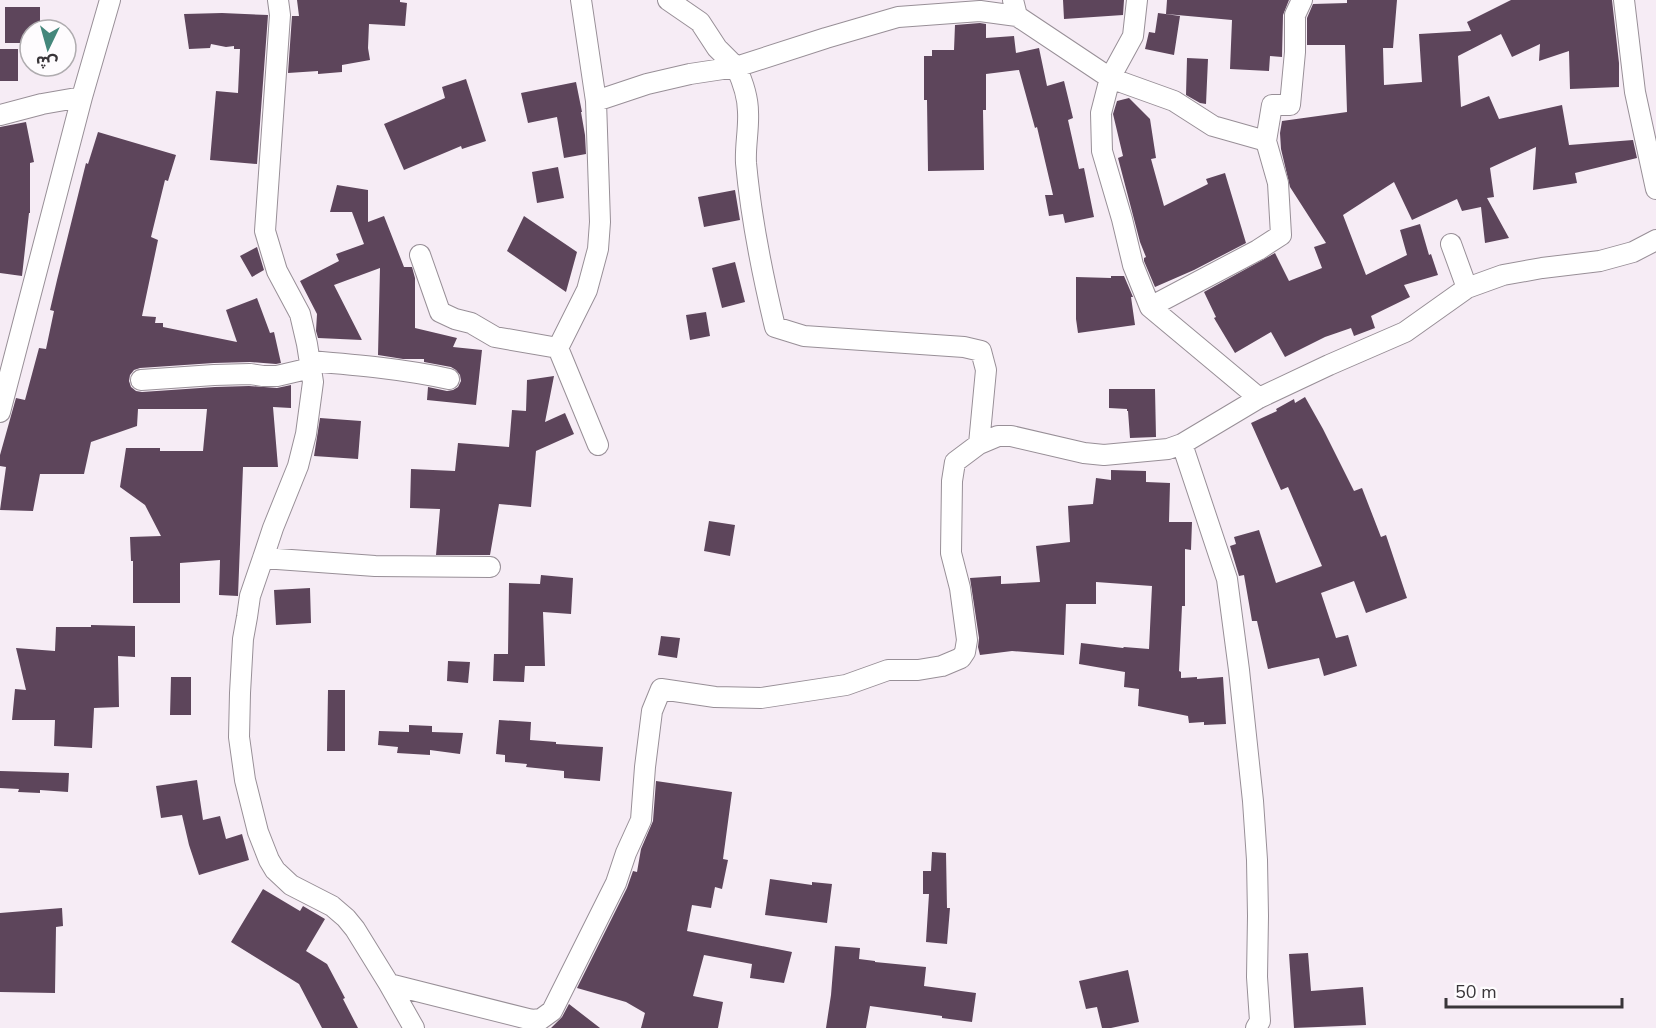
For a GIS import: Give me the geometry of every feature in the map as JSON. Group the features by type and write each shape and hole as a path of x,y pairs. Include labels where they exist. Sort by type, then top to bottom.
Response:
{"street":[{"path":"0,412 5,369 110,0"},
{"path":"278,0 280,15 265,231 277,271 300,314 313,382 306,434 298,466 263,558 248,607 243,639 239,737 245,780 258,832 275,870 291,885 332,906 355,929 414,1028"},
{"path":"582,0 596,102 600,222 598,249 587,290 558,348 597,445"},
{"path":"668,0 700,22 717,48 736,67 741,78 748,110 746,160 754,229 775,327 804,336 964,347 981,351 986,370 979,444"},
{"path":"1137,0 1133,36 1110,78 1101,113 1102,151 1133,265 1150,307 1259,398"},
{"path":"1150,307 1258,250 1281,235 1278,183 1266,141 1272,105 1290,105 1295,15 1302,0"},
{"path":"1624,0 1635,92 1656,189"},
{"path":"596,102 658,81 736,67 898,17 1015,8 1110,78 1174,101 1213,126 1266,141"},
{"path":"0,115 82,97"},
{"path":"389,984 532,1020 541,1019 552,1011 616,883 641,820 652,711 661,689 715,697 761,698 846,685 888,670 918,670 942,666 961,658 966,652 967,640 960,588 951,553 952,481 955,462 979,444 998,436 1011,436 1084,453 1104,455 1168,449 1182,444 1259,398 1405,332 1467,288 1503,275 1600,261 1633,252 1656,240"},
{"path":"1451,244 1467,288"},
{"path":"420,255 440,312 455,320 471,323 495,338 558,348"},
{"path":"141,380 214,375 277,376 311,364 355,365 449,379"},
{"path":"1182,444 1227,579 1239,670 1257,860 1257,977 1260,1021 1256,1028"},
{"path":"263,558 375,566 490,567"}],"building":[{"path":"297,0 400,0 400,2 407,3 405,26 369,24 370,60 342,65 342,72 288,73 292,16 299,16"},
{"path":"1063,0 1124,0 1123,15 1064,19"},
{"path":"1167,0 1289,0 1283,15 1282,57 1270,56 1269,71 1230,69 1232,20 1166,14"},
{"path":"1347,0 1397,0 1393,48 1383,48 1384,85 1422,82 1419,34 1471,31 1467,22 1511,0 1612,0 1619,63 1619,87 1570,89 1569,51 1539,61 1540,44 1512,57 1501,34 1458,56 1461,107 1489,96 1499,119 1562,105 1569,145 1633,140 1637,158 1575,173 1577,183 1533,190 1536,147 1490,168 1494,197 1487,198 1509,238 1485,243 1481,207 1462,211 1457,199 1412,220 1394,182 1343,215 1366,275 1407,255 1400,230 1420,224 1429,255 1431,254 1438,275 1404,285 1410,297 1371,316 1375,328 1354,336 1351,328 1325,337 1285,357 1271,332 1235,353 1214,318 1216,317 1204,292 1275,253 1289,281 1322,268 1314,247 1326,243 1290,187 1281,149 1280,133 1282,121 1347,112 1345,45 1307,45 1307,18 1313,4 1347,3"},
{"path":"5,7 40,7 40,18 18,18 18,43 5,43"},
{"path":"1158,13 1180,16 1174,55 1145,49 1149,32 1155,33"},
{"path":"184,14 268,15 257,164 210,160 216,91 238,93 240,49 234,49 234,46 211,44 210,48 189,49"},
{"path":"986,24 986,38 1014,36 1016,53 1039,48 1047,86 1064,81 1073,118 1068,120 1079,169 1084,168 1094,217 1065,223 1063,214 1049,216 1045,195 1053,195 1037,127 1035,128 1019,70 986,74 986,110 983,110 984,170 928,171 924,56 932,56 932,50 954,50 955,25"},
{"path":"0,49 18,49 18,81 0,81"},
{"path":"1187,58 1208,59 1206,104 1186,95"},
{"path":"466,79 486,141 462,149 461,146 404,170 384,124 445,98 442,87"},
{"path":"576,82 582,112 586,154 564,158 557,117 528,123 521,93"},
{"path":"1129,98 1150,119 1156,158 1151,159 1164,206 1208,184 1206,179 1225,173 1246,243 1155,287 1144,261 1146,257 1118,158 1123,156 1113,114 1117,101"},
{"path":"26,122 34,162 30,163 30,213 22,276 0,273 0,127"},
{"path":"98,132 176,155 168,181 165,180 151,237 158,240 142,316 156,317 155,323 163,323 163,327 237,342 226,310 257,298 270,333 274,332 281,363 214,363 140,368 134,370 130,375 131,387 142,392 215,387 277,388 291,385 291,408 273,407 278,467 243,467 238,596 219,595 220,560 180,563 180,603 133,603 133,561 131,561 130,537 161,536 145,505 120,487 126,448 203,451 207,409 138,409 137,426 91,442 84,474 40,474 33,511 0,510 6,467 0,466 0,455 16,398 25,400 39,348 46,349 54,311 50,310 57,280 86,163 88,164"},
{"path":"558,167 564,198 537,203 532,172"},
{"path":"337,185 368,190 368,222 384,216 404,267 412,267 415,278 415,328 457,338 453,347 482,350 476,405 427,400 428,387 447,391 458,387 461,381 460,375 451,367 424,362 424,359 403,359 378,355 380,268 334,285 362,340 318,338 317,314 300,281 339,261 336,254 364,244 352,212 330,212"},
{"path":"735,190 740,220 704,227 698,197"},
{"path":"524,216 577,252 566,292 507,251"},
{"path":"257,247 264,270 252,277 240,256"},
{"path":"735,262 745,302 722,308 712,268"},
{"path":"1111,276 1124,276 1133,297 1131,297 1135,325 1078,333 1076,277 1111,278"},
{"path":"706,312 710,336 690,340 686,315"},
{"path":"554,376 545,422 565,413 574,434 536,451 531,507 499,504 490,555 436,555 440,509 410,508 411,469 455,471 458,443 509,447 512,410 526,411 527,380"},
{"path":"1109,389 1155,389 1156,437 1130,438 1128,411 1127,409 1109,408"},
{"path":"1305,397 1354,491 1362,488 1381,537 1386,535 1407,598 1366,613 1354,581 1321,593 1336,638 1348,635 1357,666 1324,676 1319,658 1268,669 1257,621 1252,621 1244,575 1239,576 1230,546 1236,544 1234,537 1259,530 1276,583 1322,566 1288,487 1281,490 1251,423 1277,411 1276,409 1294,399 1295,403"},
{"path":"320,418 361,421 358,459 314,456"},
{"path":"1111,470 1146,471 1146,482 1170,483 1169,522 1192,522 1191,550 1185,549 1185,606 1182,606 1179,671 1181,678 1223,677 1226,724 1189,723 1188,716 1138,706 1139,689 1124,687 1125,672 1079,664 1081,643 1149,649 1152,586 1096,582 1096,604 1066,604 1064,655 1012,651 980,655 970,578 1001,576 1001,584 1040,582 1036,546 1070,542 1068,506 1093,504 1096,478 1111,480"},
{"path":"709,521 735,525 730,556 704,551"},
{"path":"541,575 573,578 571,614 543,612 545,666 525,666 524,682 493,681 494,654 508,654 509,583 540,584"},
{"path":"310,588 311,623 276,625 274,590"},
{"path":"91,625 135,626 135,657 118,656 119,707 94,708 92,748 54,746 55,720 12,720 15,689 26,690 16,648 55,651 56,627 91,627"},
{"path":"661,636 680,638 677,658 658,655"},
{"path":"448,661 470,662 468,683 447,681"},
{"path":"171,677 191,677 191,715 170,715"},
{"path":"328,690 345,690 345,751 327,751"},
{"path":"499,720 531,722 530,740 603,747 600,781 564,778 564,771 505,762 505,755 496,754"},
{"path":"409,725 432,726 432,732 463,733 460,754 430,750 430,755 397,753 398,747 378,745 379,731 409,732"},
{"path":"0,771 69,773 68,792 40,790 40,793 18,792 19,789 0,788"},
{"path":"197,780 203,820 220,816 226,839 242,834 249,860 199,875 182,815 161,818 156,786"},
{"path":"656,781 732,792 723,859 728,860 722,889 715,887 711,908 692,905 687,931 792,952 784,983 750,978 752,964 704,955 693,996 723,1002 718,1028 641,1028 645,1013 626,1002 577,988 627,888 633,871 637,872 641,849 653,821"},
{"path":"932,852 946,853 947,908 950,908 947,944 926,942 929,894 923,894 923,871 931,871"},
{"path":"770,879 812,885 812,882 832,884 827,923 765,915"},
{"path":"263,889 300,911 303,906 325,919 306,951 327,964 358,1028 322,1028 299,984 231,942"},
{"path":"62,908 63,926 56,927 55,993 0,992 0,913"},
{"path":"835,946 860,948 859,959 926,967 924,986 976,993 972,1022 870,1006 866,1028 826,1028"},
{"path":"1308,953 1311,991 1363,987 1366,1025 1294,1028 1289,954"},
{"path":"1128,970 1139,1022 1102,1028 1097,1007 1086,1009 1079,981"},
{"path":"569,1004 600,1028 551,1028 562,1017"}]}
